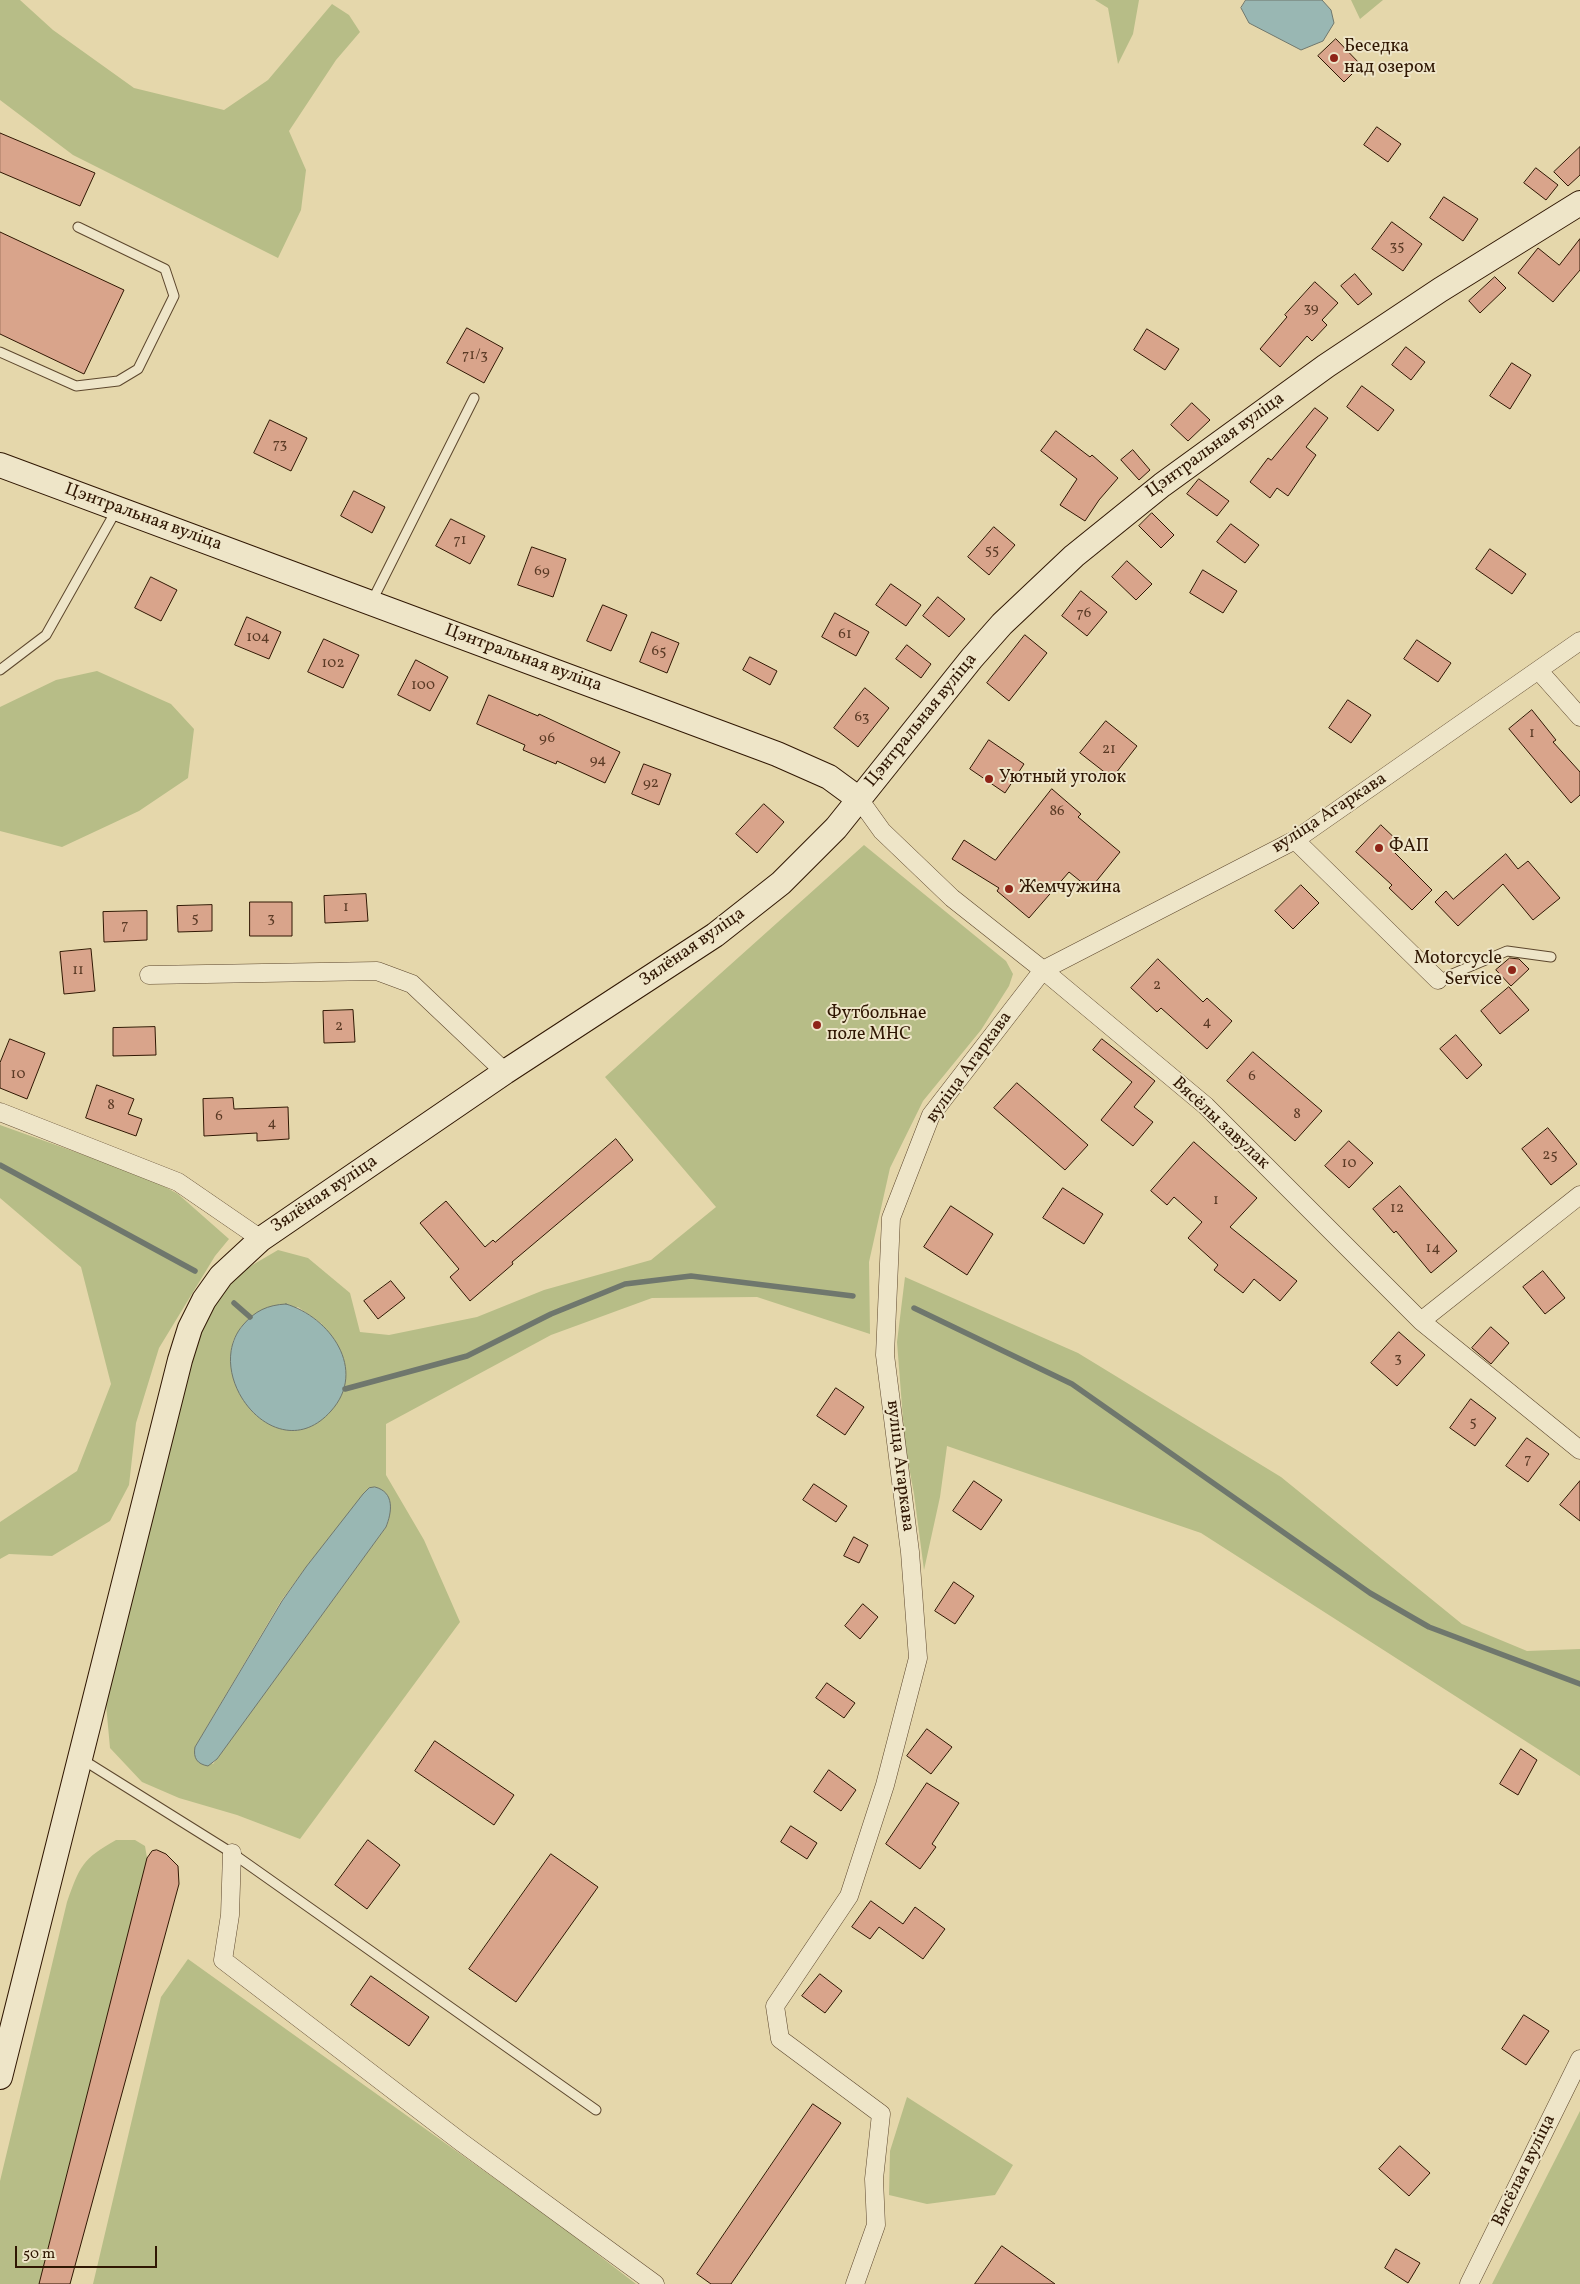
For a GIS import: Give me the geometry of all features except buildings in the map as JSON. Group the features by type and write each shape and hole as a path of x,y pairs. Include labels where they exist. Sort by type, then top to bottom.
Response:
{"street":[{"name":"Цэнтральная вуліца","path":"0,465 777,754 829,777 859,799 972,658 1002,624 1087,544 1162,485 1326,366 1440,290 1580,203"},
{"name":"вуліца Агаркава","path":"855,2284 876,2225 874,2179 881,2114 780,2039 775,2006 849,1896 885,1785 918,1658 910,1552 885,1355 891,1218 931,1115 1043,970 1295,840 1580,641"},
{"path":"1539,671 1580,717"},
{"name":"Вясёлы завулак","path":"859,799 882,831 952,898 1043,970 1206,1106 1421,1322 1580,1450"},
{"name":"Зялёная вуліца","path":"0,1112 178,1182 261,1239 505,1072 687,953 749,909 809,856 859,799"},
{"path":"1295,840 1438,980"},
{"path":"148,975 377,971 412,984 505,1072"},
{"path":"1421,1322 1580,1195"},
{"path":"0,2077 180,1360 190,1328 204,1300 221,1276 261,1239"},
{"path":"232,1852 230,1915 223,1960 461,2142 655,2284"},
{"name":"Вясёлая вуліца","path":"1469,2284 1580,2059"}],"lane":[{"path":"0,352 76,386 118,381 138,369 174,296 165,269 78,227"},
{"path":"371,603 474,398"},
{"path":"0,670 46,635 117,509"},
{"path":"1438,980 1507,950 1551,957"},
{"path":"80,1758 232,1852 596,2110"}],"green space":[{"path":"0,0 20,0 53,30 134,88 224,110 268,80 332,4 349,15 360,32 336,60 289,131 306,170 301,210 278,258 73,155 0,100"},
{"path":"1095,0 1139,0 1133,34 1118,64 1108,8"},
{"path":"1351,0 1383,0 1360,19"},
{"path":"97,671 171,704 194,729 188,778 139,811 62,847 0,831 0,707 56,680"},
{"path":"864,845 1006,961 1013,974 1009,986 981,1030 923,1101 890,1168 869,1262 870,1334 757,1297 652,1298 551,1335 386,1424 386,1475 424,1540 460,1622 300,1839 237,1815 179,1798 142,1782 110,1748 105,1693 181,1396 201,1331 219,1297 237,1274 278,1250 308,1258 350,1293 360,1332 389,1335 477,1317 544,1290 651,1260 716,1207 605,1077","holes":["298,1307 322,1324 231,1352 233,1341 241,1327","369,1488 389,1519 386,1527 213,1764 195,1747 281,1601"]},
{"path":"0,1125 151,1179 178,1194 229,1239 215,1256 159,1348 136,1423 129,1485 110,1521 52,1556 9,1554 0,1559 0,1522 77,1471 111,1384 81,1267 0,1198"},
{"path":"905,1277 1078,1353 1281,1477 1462,1624 1527,1651 1580,1649 1580,1776 1201,1533 947,1446 940,1497 924,1570 914,1494 905,1445 897,1342"},
{"path":"116,1840 135,1840 145,1846 147,1858 39,2284 0,2284 0,2181 67,1902 79,1872 89,1858"},
{"path":"188,1959 561,2226 636,2284 93,2284 161,1997"},
{"path":"907,2097 1013,2165 995,2195 927,2204 889,2195 890,2151"},
{"path":"1580,2111 1580,2284 1492,2284"}],"water":[{"path":"1246,0 1322,0 1331,10 1334,23 1323,41 1301,50 1249,23 1241,8"},
{"path":"286,1304 317,1320 329,1333 339,1347 345,1363 346,1379 341,1395 331,1411 310,1427 288,1430 268,1424 251,1410 238,1390 231,1368 232,1346 243,1325 262,1310"},
{"path":"375,1487 386,1493 389,1498 390,1515 386,1527 217,1759 208,1766 201,1764 195,1757 195,1747 282,1601 363,1494 369,1488"}],"waterway":[{"path":"0,1165 195,1271"},
{"path":"345,1389 467,1356 551,1314 625,1284 691,1276 853,1296"},
{"path":"234,1303 250,1317"},
{"path":"914,1308 1072,1384 1370,1593 1429,1627 1580,1684"}],"place":[{"name":"Беседка над озером","path":"1334,58"},
{"name":"Уютный уголок","path":"989,779"},
{"name":"ФАП","path":"1379,848"},
{"name":"Жемчужина","path":"1009,889"},
{"name":"Motorcycle Service","path":"1512,970"},
{"name":"Футбольнае поле МНС","path":"817,1025"}]}
